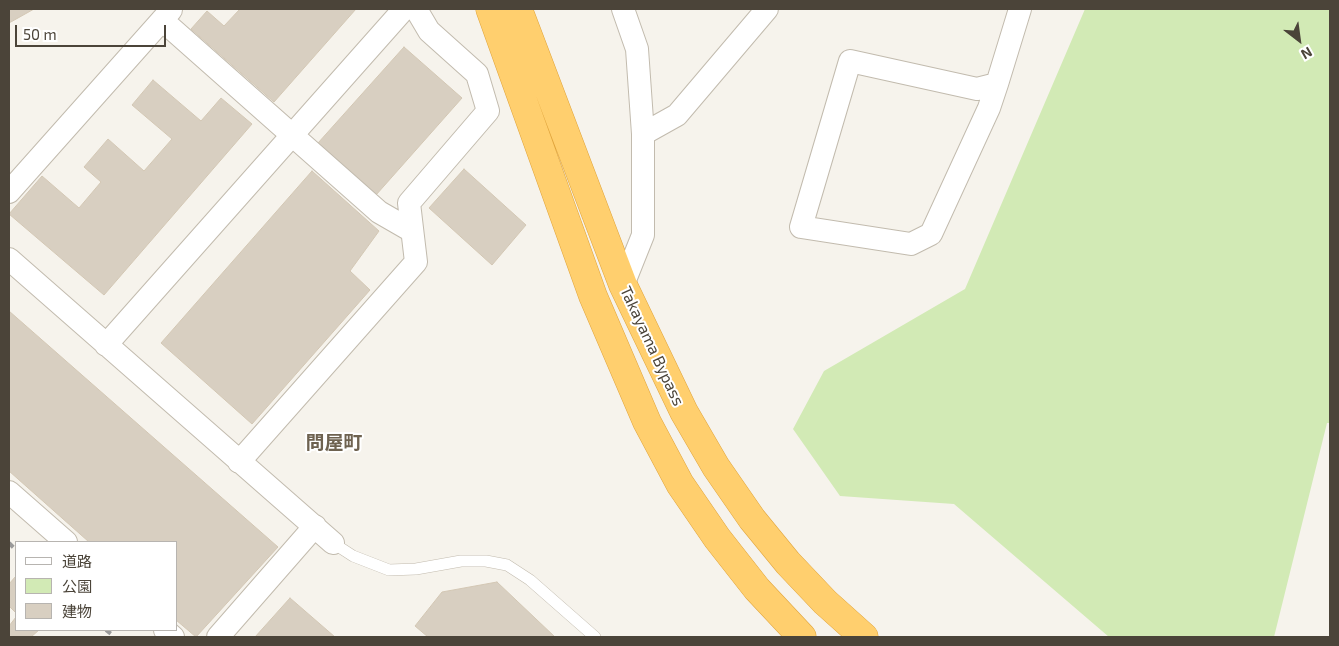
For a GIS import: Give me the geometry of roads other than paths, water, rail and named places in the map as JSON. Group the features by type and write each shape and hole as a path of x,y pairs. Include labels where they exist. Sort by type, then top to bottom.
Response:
{"highway":[{"name":"Takayama Bypass","path":"490,9 593,296 647,422 680,484 717,538 757,589 802,637"},
{"name":"Takayama Bypass","path":"518,9 622,285 684,412 721,474 752,519 788,563 825,602 864,637"}],"street":[{"path":"106,345 404,9"},
{"path":"239,462 416,262 409,203 488,111 477,74 429,30 416,9"},
{"path":"622,285 643,235 643,134 636,50 623,9"},
{"path":"643,134 677,115 766,9"},
{"path":"997,84 977,89 850,61 801,227 911,244 931,234 989,108 997,84 1020,9"},
{"path":"9,192 167,14 292,134 379,212 412,231"},
{"path":"9,259 333,543"},
{"path":"9,492 65,541"},
{"path":"218,637 315,526"}],"lane":[{"path":"333,543 353,556 389,570 416,569 461,561 486,561 507,565 530,580 595,637"}],"railway":[{"path":"9,543 15,549"},
{"path":"107,631 115,637"}],"district":[{"name":"問屋町","path":"334,443"}]}
